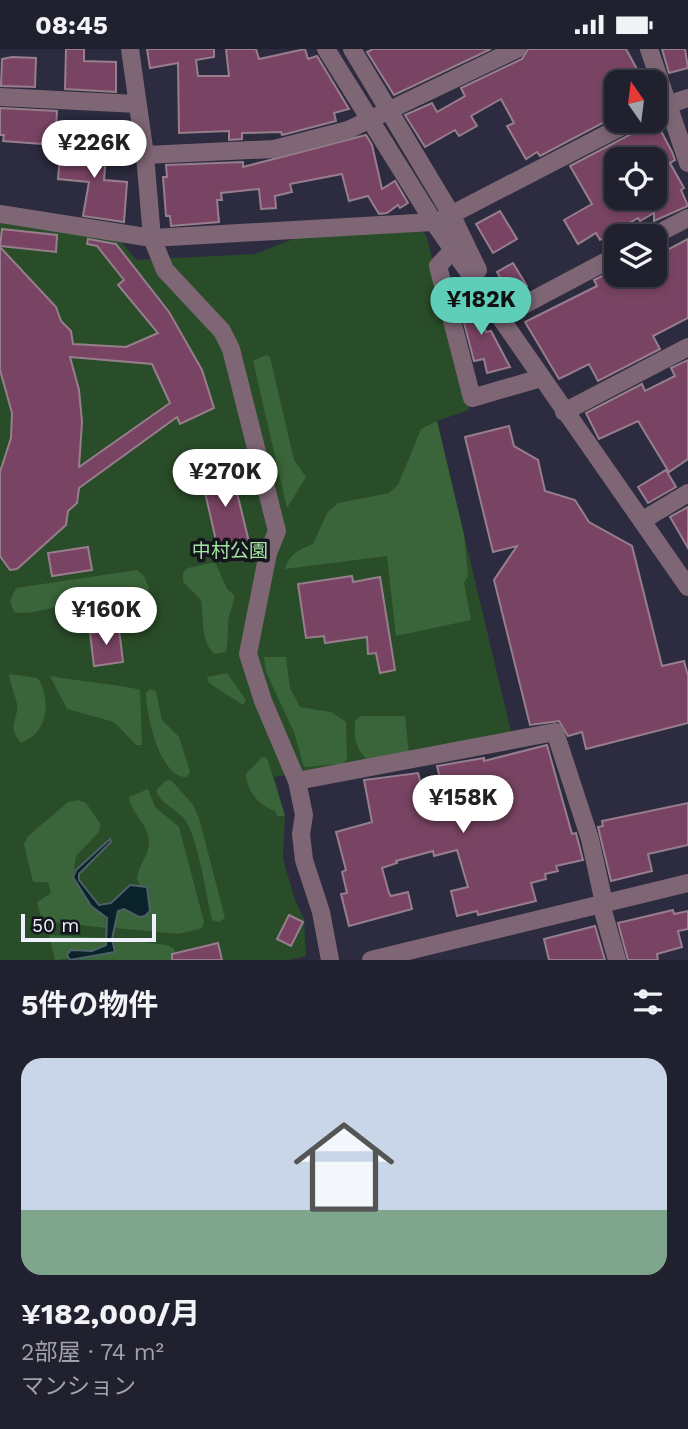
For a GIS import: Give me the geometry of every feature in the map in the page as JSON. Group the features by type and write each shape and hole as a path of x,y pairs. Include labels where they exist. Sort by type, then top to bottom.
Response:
{"street":[{"path":"130,49 145,155 152,238 165,270 222,331 231,349 277,531 268,553 248,654 263,701 297,781 304,815 301,834 304,860 321,912 330,960"},
{"path":"326,49 434,223 688,587"},
{"path":"352,49 451,214 501,317"},
{"path":"145,155 274,149 348,130 517,49"},
{"path":"649,49 653,70"},
{"path":"0,97 138,104"},
{"path":"667,104 688,98"},
{"path":"667,119 688,163"},
{"path":"0,214 152,238 434,223 609,133"},
{"path":"667,229 688,218"},
{"path":"453,250 438,266 472,398 541,378"},
{"path":"501,317 604,262"},
{"path":"564,412 688,347"},
{"path":"643,520 688,493"},
{"path":"297,781 555,732 590,839 602,904 617,960"},
{"path":"372,960 421,954 688,883"}],"green space":[{"name":"中村公園","path":"0,222 120,240 136,260 255,254 296,238 422,230 427,237 469,410 437,421 511,732 433,751 274,777 285,816 283,859 295,900 304,919 306,956 289,960 0,960"},
{"path":"266,355 270,357 294,460 306,477 287,508 253,361"},
{"path":"437,421 464,535 468,576 464,583 471,620 396,636 387,556 285,569 292,556 313,544 327,513 338,503 389,493 398,485 421,429"},
{"path":"215,562 234,599 228,619 226,652 214,654 206,642 201,600 183,582 183,573 188,568"},
{"path":"137,570 144,576 149,588 137,611 137,621 126,629 118,623 93,624 84,614 67,606 14,612 10,601 16,588"},
{"path":"264,657 286,657 290,688 300,707 331,712 346,722 347,759 342,764 304,767 294,732 266,672"},
{"path":"227,673 246,700 243,705 209,683 207,677"},
{"path":"9,674 38,678 45,696 42,724 30,738 21,743 14,732 17,704"},
{"path":"50,676 140,690 142,745 136,745 114,722 67,709"},
{"path":"150,689 156,691 162,720 179,737 190,772 187,777 177,775 169,768 156,744 147,703 146,693"},
{"path":"361,716 405,716 409,754 368,760 360,752 355,738 355,721"},
{"path":"262,757 267,758 285,816 277,816 275,811 259,802 248,786 246,774"},
{"path":"171,780 193,805 199,818 225,918 219,922 212,920 199,857 187,823 156,791 165,781"},
{"path":"148,789 155,807 179,827 204,922 202,928 179,934 115,928 118,911 124,909 147,887 140,885 137,879 149,847 148,836 129,797"},
{"path":"78,800 86,803 101,825 98,833 76,856 73,877 97,911 104,913 107,928 42,921 37,902 51,893 48,882 33,882 24,844 28,836 68,802"},
{"path":"49,935 106,938 106,945 95,951 55,960"},
{"path":"112,939 167,945 174,949 176,960 79,960 115,945"}],"water":[{"path":"110,839 111,842 79,874 79,880 99,905 111,903 130,885 147,887 150,911 139,917 124,909 118,911 112,939 115,952 70,960 67,955 71,950 92,951 106,945 107,918 91,906 73,877 76,870"}],"building":[{"path":"66,49 84,49 84,61 116,62 116,92 65,89"},
{"path":"147,49 214,49 214,57 196,60 198,76 229,76 226,49 256,49 259,59 305,49 308,59 317,56 349,109 334,113 336,121 282,135 281,132 242,133 242,139 229,140 229,131 179,133 178,63 150,68"},
{"path":"373,49 491,49 394,95 367,52"},
{"path":"528,49 626,49 637,70 604,70 604,122 540,156 537,152 526,159 507,126 514,123 501,99 471,116 477,126 459,136 455,130 425,147 405,115 432,103 437,112 465,96 461,88 522,59"},
{"path":"662,49 685,49 688,68 669,73"},
{"path":"36,58 35,87 1,86 2,59"},
{"path":"0,108 57,111 55,145 3,141 4,135 0,135"},
{"path":"633,133 662,133 675,160 670,163 684,188 681,190 688,206 654,221 654,213 628,224 604,224 604,238 600,240 596,233 578,244 564,220 592,204 570,166 604,148 604,210 667,210 667,147 606,147"},
{"path":"366,135 372,145 382,189 395,181 408,203 400,208 398,205 387,213 379,214 368,196 349,201 342,174 290,184 292,192 275,196 276,208 261,209 259,189 221,193 222,200 217,200 219,222 171,226 170,216 166,216 163,177 167,177 166,165 243,162 243,167"},
{"path":"61,142 107,145 104,180 127,182 124,222 83,216 89,182 58,179"},
{"path":"500,211 517,239 493,253 476,224"},
{"path":"2,229 57,235 56,252 0,246"},
{"path":"88,239 116,244 169,312 202,370 214,408 180,424 177,417 79,488 77,503 68,511 66,525 17,569 10,570 0,556 0,472 11,438 12,413 0,370 0,247 56,307 61,321 71,331 73,344 126,347 158,333 118,285 124,280 97,246 87,244","holes":["70,357 152,364 170,403 79,467 82,422 79,390"]},
{"path":"688,239 688,318 653,336 660,349 598,381 589,364 559,379 525,322 597,286 594,280 604,275 604,287 667,287 667,250"},
{"path":"513,263 527,286 510,295 497,272"},
{"path":"469,293 481,315 486,332 491,331 510,367 487,373 484,359 474,361 457,296"},
{"path":"688,360 688,459 669,472 638,421 599,439 586,413 642,384 645,391 675,376 671,368"},
{"path":"509,426 514,446 538,460 545,491 575,500 589,522 632,546 662,666 684,661 688,676 688,723 586,749 582,732 568,736 559,721 530,725 494,580 517,546 493,552 465,437"},
{"path":"231,468 249,542 218,549 201,475"},
{"path":"666,470 676,487 648,503 638,487"},
{"path":"688,507 688,548 670,517"},
{"path":"88,547 92,570 52,576 48,553"},
{"path":"352,576 353,582 380,577 395,670 380,673 376,653 368,654 367,637 325,643 324,636 306,638 298,584"},
{"path":"119,629 123,662 94,666 90,633"},
{"path":"547,745 572,834 576,833 583,860 556,866 558,871 545,874 546,879 531,883 536,901 478,915 477,911 457,916 451,891 468,887 457,850 434,856 433,851 396,861 397,863 382,868 389,893 391,896 408,892 412,909 349,926 341,894 347,893 342,872 346,870 336,832 372,822 364,780 418,773 429,811 455,803 450,776 440,778 437,766 484,758 484,761"},
{"path":"688,803 688,845 648,854 652,871 611,881 598,827 603,826 602,821"},
{"path":"673,910 674,914 688,911 688,929 678,931 682,947 657,954 658,960 628,960 618,923"},
{"path":"289,915 303,922 291,946 277,939"},
{"path":"595,926 605,960 549,960 544,939"},
{"path":"218,943 222,960 172,960 172,954"}]}
